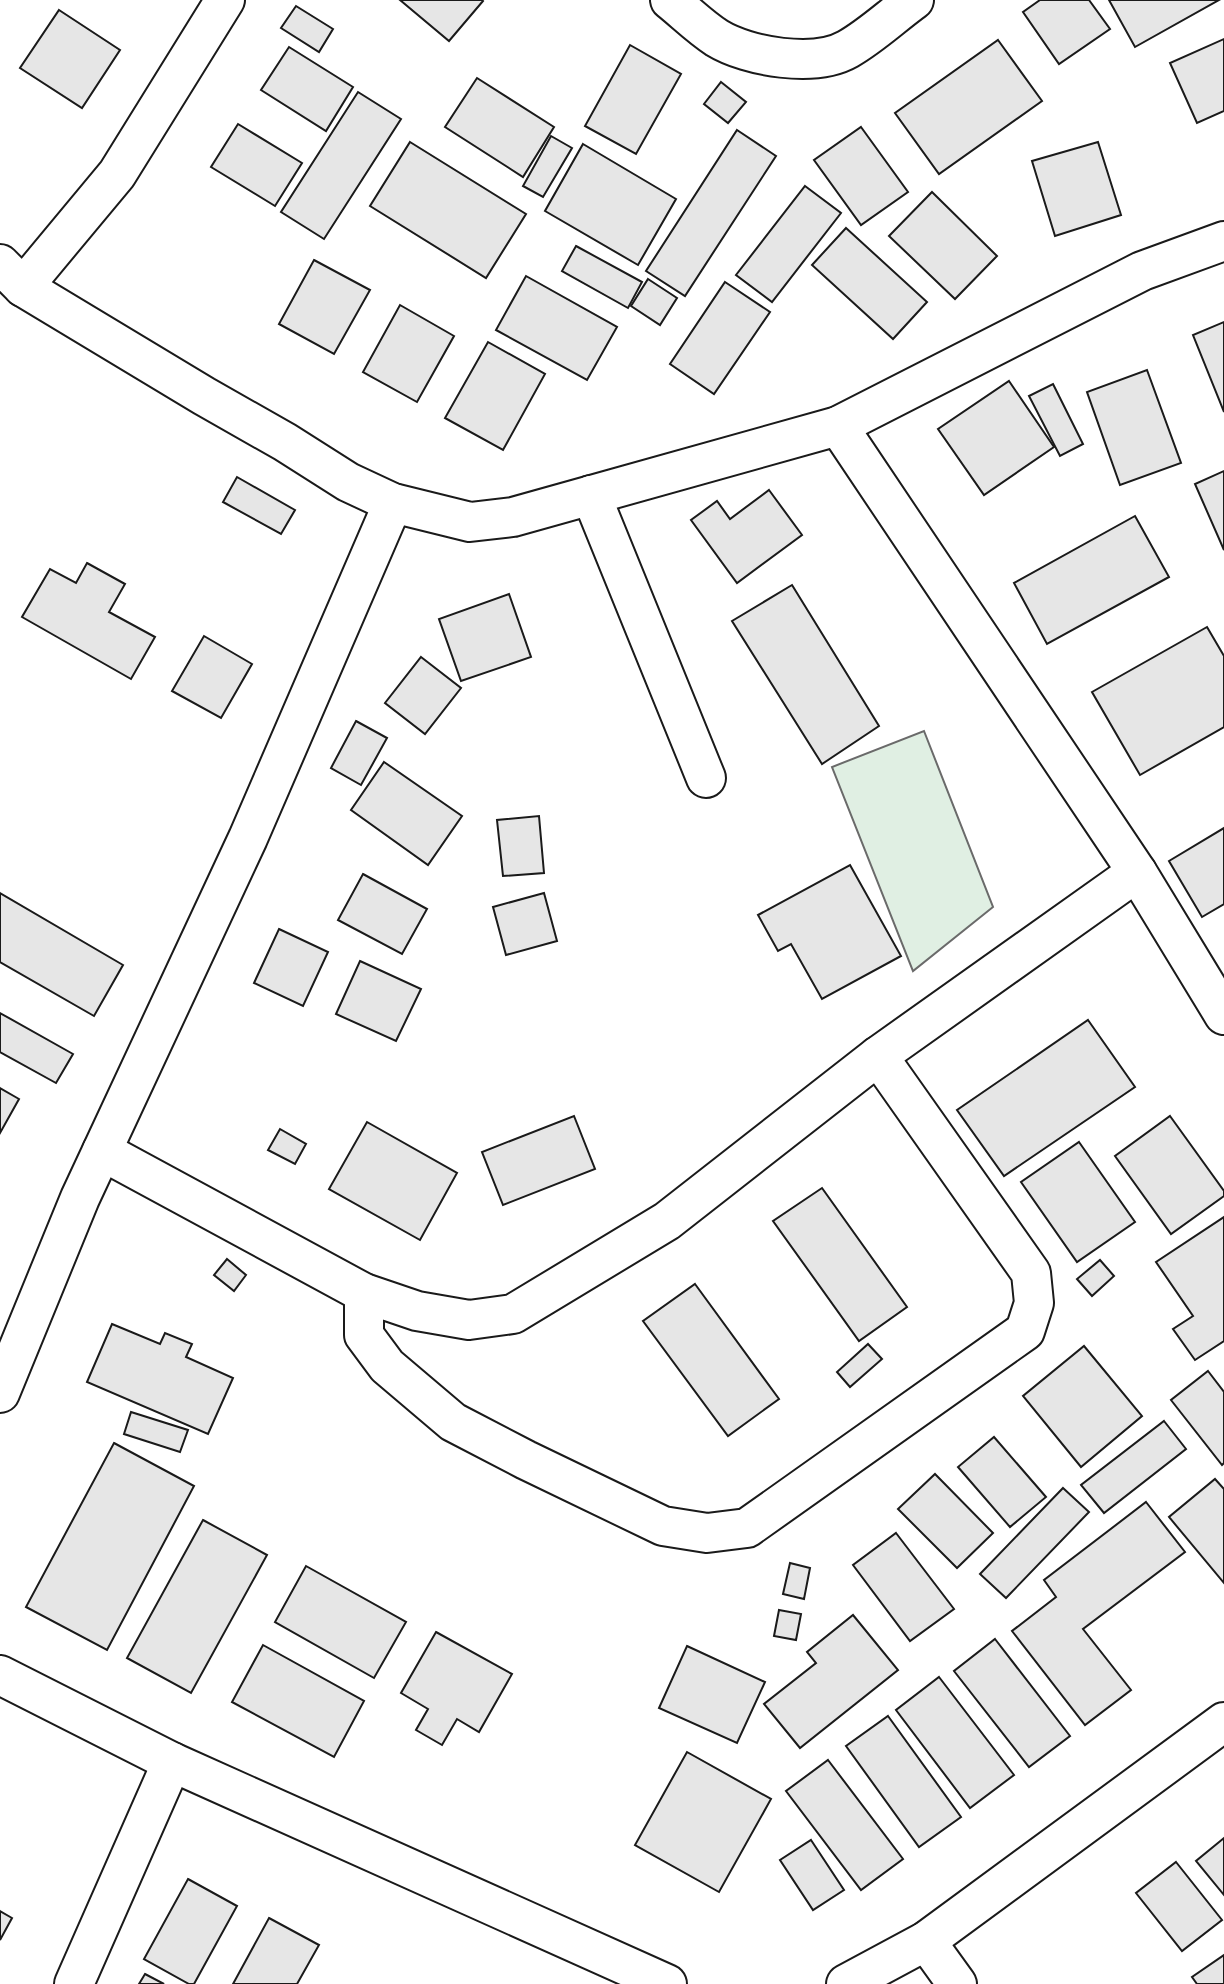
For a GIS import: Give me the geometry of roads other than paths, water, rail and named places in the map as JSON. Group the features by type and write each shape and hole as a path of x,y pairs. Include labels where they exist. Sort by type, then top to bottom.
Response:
{"street":[{"path":"225,0 117,174 11,275 204,397 285,442 348,482 393,503 470,522 513,517 838,426 1142,271 1224,241"},
{"path":"670,0 717,38 750,52 804,58 817,58 846,50 914,0"},
{"path":"838,426 1137,872 1224,1015"},
{"path":"592,495 706,778"},
{"path":"0,1392 80,1198 248,838 393,503"},
{"path":"102,1151 364,1293 417,1311 469,1320 513,1314 667,1221 878,1056 1137,872"},
{"path":"364,1293 364,1335 387,1366 453,1422 663,1526 707,1533 747,1528 1025,1331 1034,1303 1031,1273 878,1056"},
{"path":"0,1675 172,1762 667,1984"},
{"path":"846,1984 926,1941 1224,1722"},
{"path":"74,1984 172,1762"},
{"path":"926,1941 957,1984"}]}
